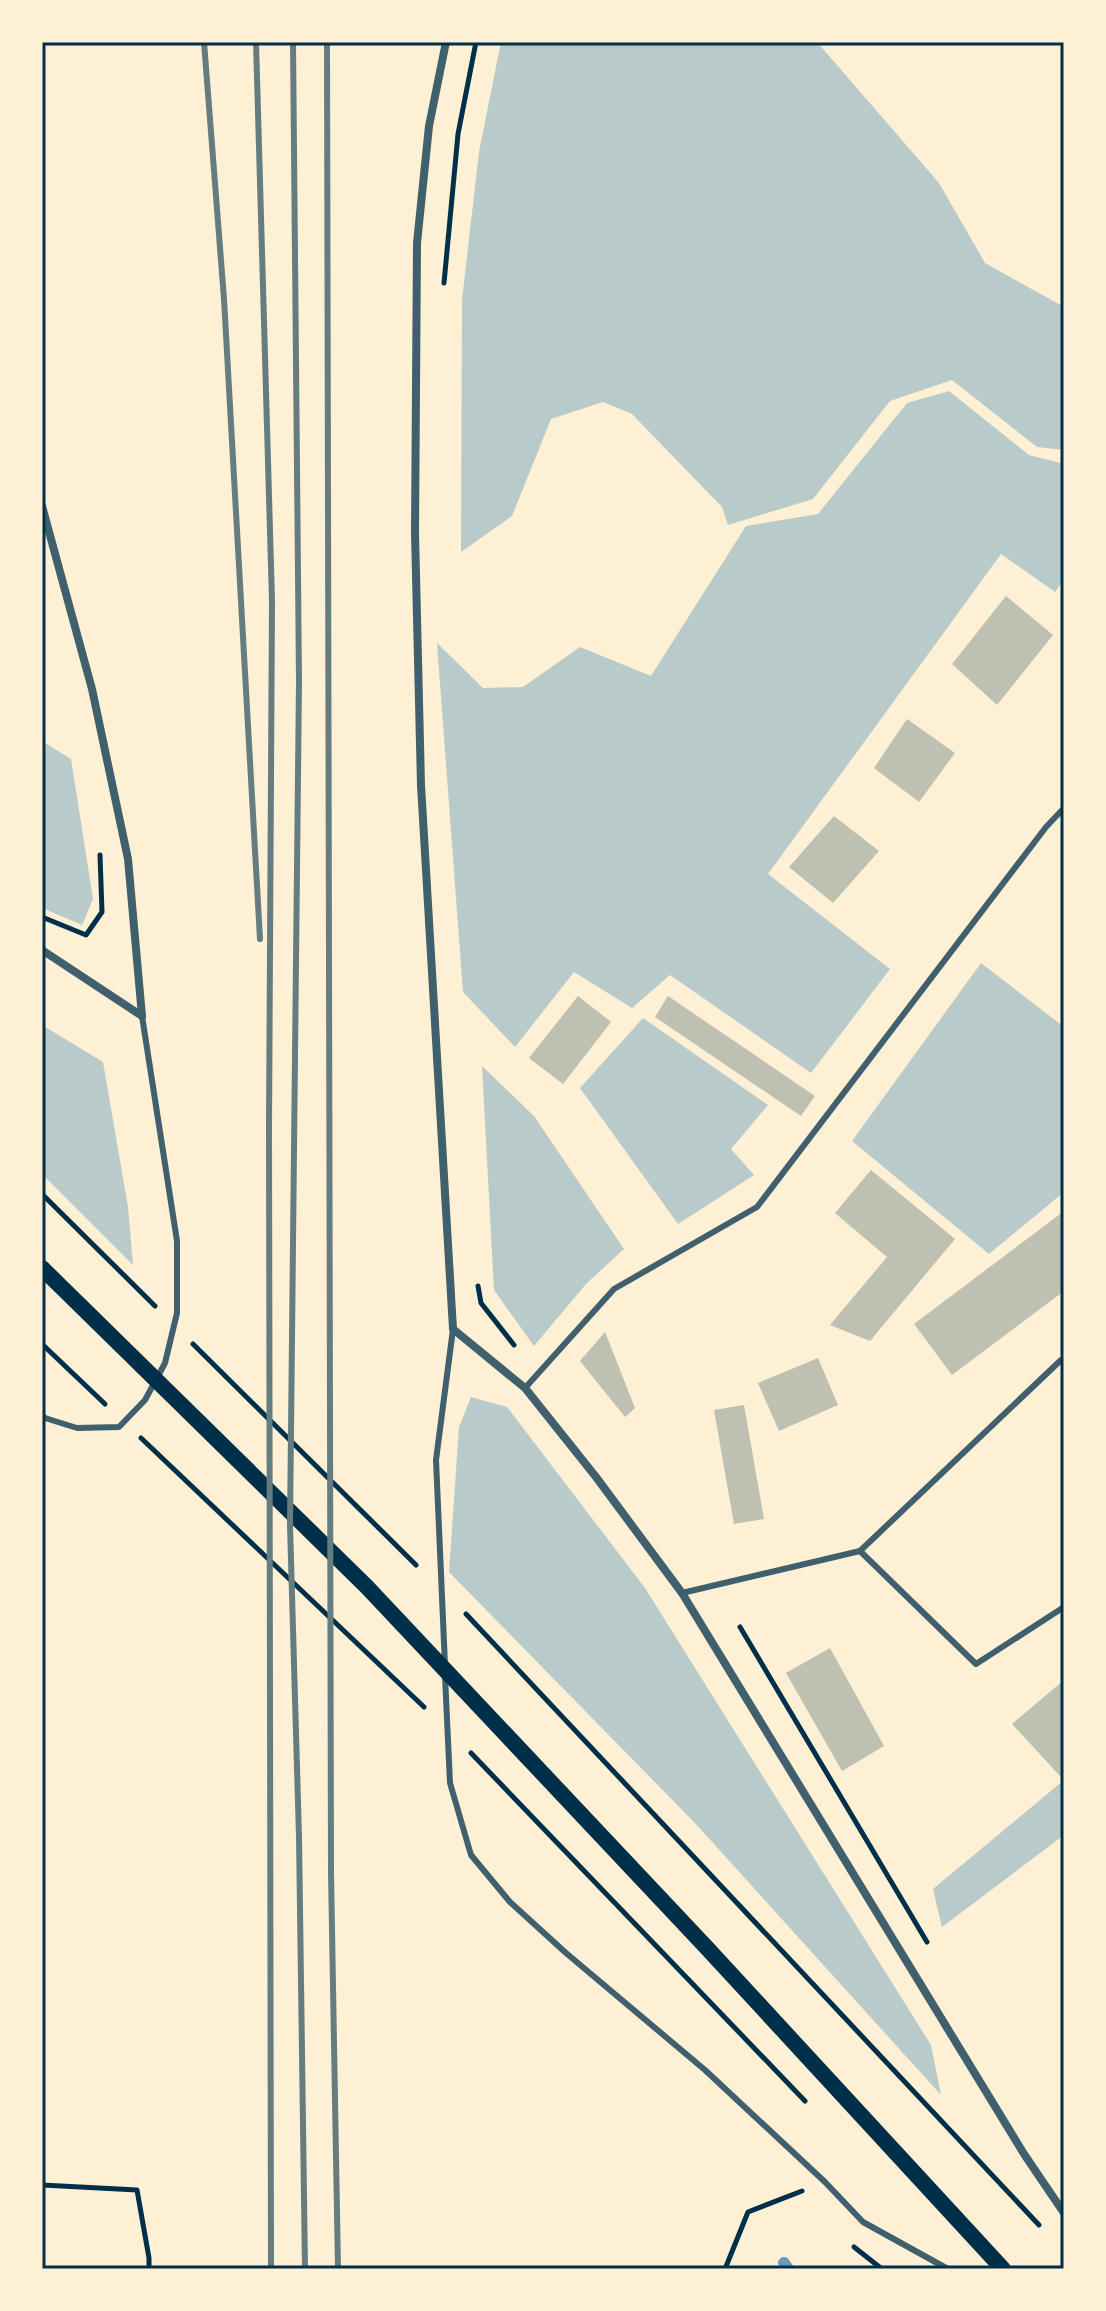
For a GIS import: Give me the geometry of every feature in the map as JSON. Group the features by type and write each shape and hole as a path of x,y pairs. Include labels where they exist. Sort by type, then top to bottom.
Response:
{"main road":[{"path":"42,1268 367,1587 1003,2269"}],"street":[{"path":"446,42 429,126 417,243 415,533 421,785 453,1329 525,1388 682,1593 1024,2154 1064,2213"},
{"path":"42,506 92,689 128,859 142,1016"},
{"path":"42,950 142,1016"}],"lane":[{"path":"525,1388 614,1289 757,1207 1046,827 1064,808"},
{"path":"42,1415 77,1428 119,1427 145,1400 165,1363 177,1313 177,1241 142,1016"},
{"path":"453,1329 436,1460 450,1783 471,1855 510,1902 705,2070 825,2182 863,2222 948,2269"},
{"path":"682,1593 860,1551 1064,1359"},
{"path":"860,1551 976,1664 1064,1607"}],"path":[{"path":"443,297 458,134 476,42"},
{"path":"42,917 86,935 102,912 100,853"},
{"path":"42,1194 157,1307"},
{"path":"475,1274 481,1303 518,1349"},
{"path":"190,1341 427,1575"},
{"path":"42,1344 111,1410"},
{"path":"135,1432 424,1708"},
{"path":"460,1609 1039,2225"},
{"path":"740,1627 934,1953"},
{"path":"470,1752 808,2105"},
{"path":"725,2269 748,2212 825,2182"},
{"path":"42,2185 137,2190 149,2269"},
{"path":"850,2244 882,2269"}],"shaded area":[{"path":"501,42 817,42 939,183 985,263 1064,307 1064,450 1037,447 952,380 890,401 813,499 728,525 722,507 632,414 603,402 551,419 512,516 461,552 462,300 479,152"},
{"path":"949,391 1029,455 1064,464 1064,580 1055,592 1001,554 768,874 890,969 811,1073 670,975 632,1008 574,972 515,1047 463,992 437,643 483,688 523,687 580,647 651,676 746,526 818,514 907,403"},
{"path":"42,741 71,759 93,899 82,925 42,908"},
{"path":"981,963 1064,1027 1064,1192 989,1254 852,1141"},
{"path":"643,1018 768,1105 731,1149 754,1175 678,1224 580,1088"},
{"path":"42,1025 103,1062 128,1207 133,1265 42,1174"},
{"path":"482,1066 534,1116 624,1249 586,1284 534,1346 494,1290"},
{"path":"471,1397 507,1407 645,1588 931,2045 941,2095 694,1822 449,1572 459,1427"},
{"path":"1064,1780 1064,1835 942,1927 933,1889"}],"building":[{"path":"1006,596 1053,635 997,705 952,664"},
{"path":"907,719 955,753 919,802 874,768"},
{"path":"834,816 879,851 833,903 789,867"},
{"path":"578,996 611,1022 563,1084 529,1058"},
{"path":"668,996 815,1096 801,1116 655,1017"},
{"path":"871,1170 955,1239 870,1341 830,1325 887,1257 835,1213"},
{"path":"1064,1211 1064,1291 952,1375 914,1324"},
{"path":"605,1332 635,1408 625,1417 580,1361"},
{"path":"818,1358 838,1405 779,1431 758,1383"},
{"path":"744,1405 764,1519 734,1524 714,1410"},
{"path":"830,1648 884,1746 842,1771 786,1673"},
{"path":"1064,1680 1064,1774 1061,1777 1012,1724"}],"waterway":[{"path":"784,2263 788,2269"}],"railway":[{"path":"204,42 224,299 260,939"},
{"path":"256,42 272,601 269,1127 271,2269"},
{"path":"293,42 299,681 290,1525 299,1837 305,2269"},
{"path":"327,42 331,1873 338,2269"}]}
